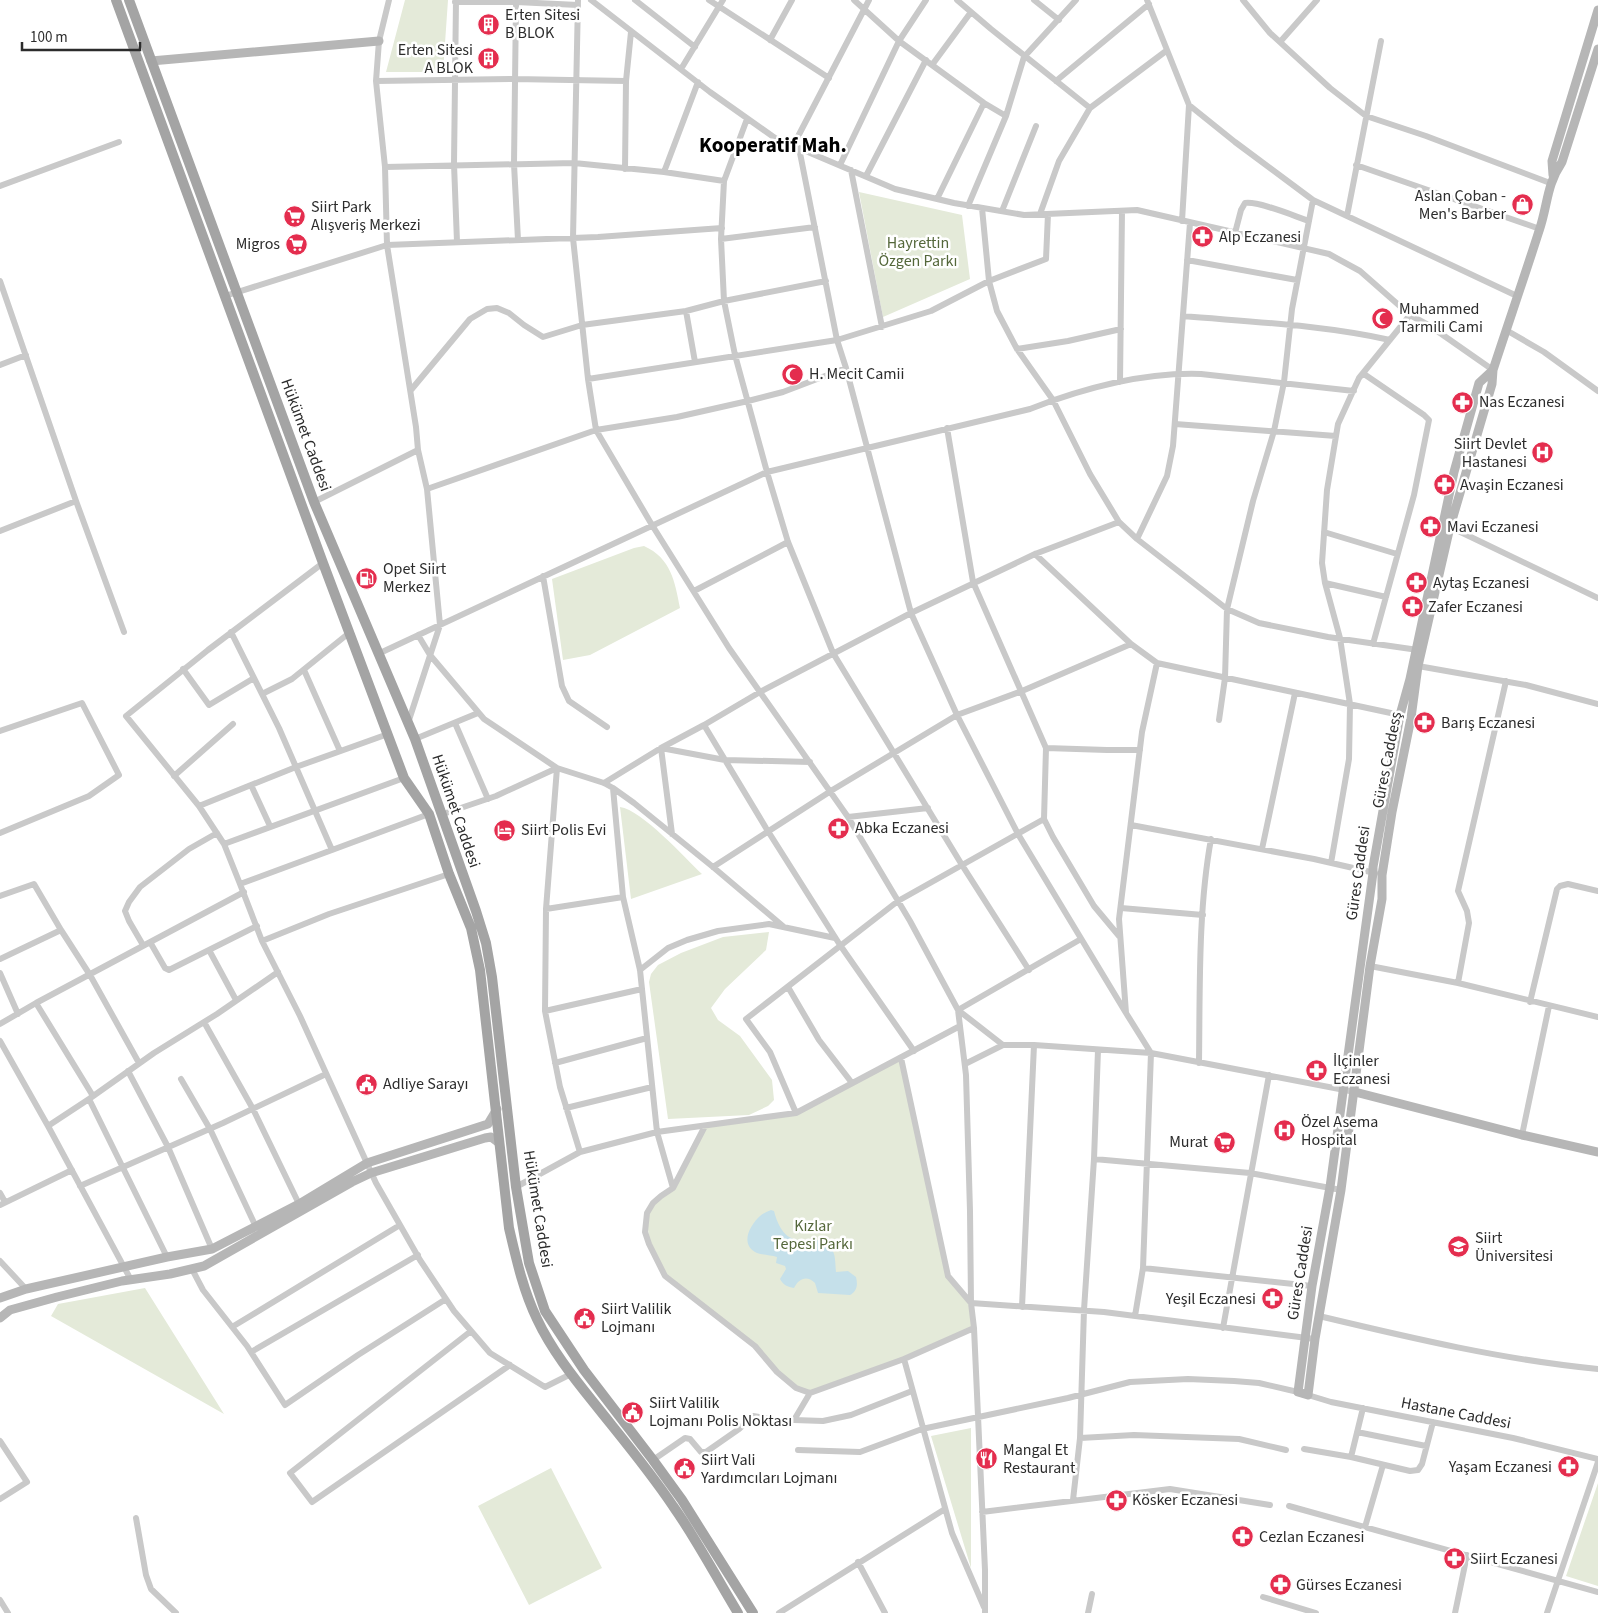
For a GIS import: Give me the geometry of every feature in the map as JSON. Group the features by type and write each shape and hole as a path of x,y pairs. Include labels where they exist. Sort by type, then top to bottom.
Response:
{"main road":[{"path":"116,0 404,778 429,814 449,874 471,928 480,970 509,1228 521,1276 537,1319 571,1374 674,1506 738,1613"},
{"name":"Hükümet Caddesi","path":"129,0 314,502 380,653 415,739 443,814 486,942 492,977 516,1187 529,1263 545,1311 584,1370 682,1500 753,1613"}],"street":[{"path":"635,0 695,47"},
{"path":"709,0 828,78"},
{"path":"681,69 723,0"},
{"path":"770,40 792,0"},
{"path":"854,0 899,40 984,103 1006,116"},
{"path":"869,0 828,78 796,147 815,227 837,340 911,612 957,715 1018,834 1151,1054 1143,1268 1135,1316"},
{"path":"840,165 899,40 926,0"},
{"path":"957,0 1024,57 1090,108"},
{"path":"1034,0 1058,20"},
{"path":"968,206 1006,116 1024,57 1076,0"},
{"path":"1243,0 1280,42 1330,88 1366,116 1552,179"},
{"path":"1280,42 1317,0"},
{"path":"457,242 454,164 456,1 578,2 573,238 588,379 596,430 652,525 729,648 848,817 898,901 958,1010 964,1064 970,1197 971,1303 974,1328 985,1612"},
{"path":"594,1 698,82 775,138 895,189 968,206 1024,215 1137,210 1329,254 1360,272 1410,315 1430,326 1493,370 1540,228 1552,179 1552,161 1598,10"},
{"path":"387,2 379,41 376,81 384,167 387,245 418,450 427,489 440,625 408,723"},
{"path":"516,2 514,164 518,240"},
{"path":"1056,81 1148,2 1189,105 1182,221"},
{"path":"866,176 929,62 970,12"},
{"path":"625,169 626,81 632,32"},
{"path":"151,61 379,41"},
{"path":"1347,216 1381,41"},
{"path":"1552,179 1562,162 1598,50"},
{"path":"1040,214 1059,161 1090,108 1166,51"},
{"path":"376,81 514,79 626,81"},
{"path":"664,172 698,82"},
{"path":"937,199 984,103"},
{"path":"1189,105 1313,200 1517,296"},
{"path":"747,118 724,181 721,239 724,302 735,355 788,542 833,653 962,865 1029,970"},
{"path":"1002,211 1036,126"},
{"path":"0,186 120,142"},
{"path":"384,167 454,164 574,163 664,172 724,181"},
{"path":"1356,165 1540,228"},
{"path":"851,170 882,327"},
{"path":"1219,720 1225,678 1227,610 1253,502 1274,431 1284,382 1297,280 1313,200"},
{"path":"1235,233 1241,210 1245,203 1249,202 1309,221"},
{"path":"982,208 989,281 998,311 1017,349 1053,400 1090,474 1119,522 1227,610 1259,623 1373,644 1419,650"},
{"path":"1120,382 1122,211"},
{"path":"588,379 837,340 931,311 989,281 1046,259 1048,214"},
{"path":"1137,538 1167,476 1173,446 1190,222"},
{"path":"721,239 815,227"},
{"path":"225,296 387,245 573,238 722,228"},
{"path":"1187,260 1297,280"},
{"path":"0,281 76,501 124,632"},
{"path":"410,390 470,319 487,308 497,308 509,312 524,326 543,337 582,325 686,311 826,281"},
{"path":"686,311 695,362"},
{"path":"1331,863 1350,759 1350,704 1340,638 1324,583 1322,563 1327,490 1338,424 1359,378 1410,315"},
{"path":"1183,316 1290,325 1362,334 1390,340"},
{"path":"1017,349 1068,341 1120,329"},
{"path":"1506,330 1544,352 1598,391"},
{"path":"0,365 26,355"},
{"path":"427,489 596,430 677,417 748,401 783,392 846,368"},
{"name":"Güres Caddesş","path":"1308,1394 1315,1339 1341,1190 1370,966 1382,899 1378,874 1411,718 1419,650 1450,527 1492,384 1493,370"},
{"name":"Güres Caddesi","path":"1298,1392 1304,1337 1330,1187 1343,1090 1378,874 1373,867 1384,796 1400,715 1419,650 1454,472 1479,383 1493,370"},
{"path":"380,653 767,472 1030,409 1071,393 1147,376 1178,373 1284,382 1354,391"},
{"path":"1364,374 1429,420 1414,496 1373,644"},
{"path":"1175,424 1336,436"},
{"path":"948,428 973,582 1046,748 1044,819 1094,906 1119,936"},
{"path":"314,502 418,450"},
{"path":"0,530 76,501"},
{"path":"604,783 661,748 760,692 911,612 1035,554 1119,522"},
{"path":"1450,527 1598,598"},
{"path":"1324,532 1397,554"},
{"path":"694,591 788,542"},
{"path":"1035,554 1131,644 1157,663 1400,715"},
{"path":"323,563 126,716 199,806 224,844 262,941 326,1074 366,1163 418,1256 446,1299 490,1353 546,1387 571,1374"},
{"path":"543,576 562,686 569,701 607,727"},
{"path":"1324,583 1386,597"},
{"path":"232,632 296,767 332,850"},
{"path":"262,694 292,679 349,633"},
{"path":"418,635 430,655 484,719 557,768 604,783 613,788 713,867 784,927"},
{"path":"713,867 830,791 957,715 1022,691 1131,644"},
{"path":"1126,1013 1119,936 1120,908 1142,732 1157,663"},
{"path":"1418,666 1526,685 1598,704"},
{"path":"183,670 208,705 254,678"},
{"path":"304,670 340,751"},
{"path":"1458,983 1469,923 1467,911 1458,891 1506,681"},
{"path":"1262,849 1295,693"},
{"path":"0,731 82,704 119,775 89,796 0,833"},
{"path":"415,739 478,712"},
{"path":"455,723 488,799"},
{"path":"174,776 233,724"},
{"path":"704,725 840,946 914,1051"},
{"path":"199,806 296,767 388,734"},
{"path":"661,748 725,760 810,762"},
{"path":"661,748 672,834"},
{"path":"1046,748 1140,750"},
{"path":"443,814 488,799 557,768"},
{"path":"557,768 546,909 545,1011 560,1087 580,1152"},
{"path":"224,844 404,778"},
{"path":"252,785 270,826"},
{"path":"613,788 623,897 640,970 657,1132 673,1188"},
{"path":"848,817 928,808"},
{"path":"240,884 429,814"},
{"path":"796,1113 770,1052 746,1019 898,901 1044,819"},
{"path":"1131,825 1262,849 1378,874"},
{"path":"143,946 128,921 125,911 132,896 140,887 189,849 217,833"},
{"path":"1199,1063 1205,868 1210,839"},
{"path":"262,941 330,914 449,874"},
{"path":"0,896 34,884 90,975 139,1063"},
{"path":"1530,1002 1557,889 1568,884 1598,891"},
{"path":"0,1024 244,892"},
{"path":"546,909 623,897"},
{"path":"1120,908 1203,915"},
{"path":"640,970 668,948 718,931 769,924 835,938"},
{"path":"150,942 165,968 169,970 257,926"},
{"path":"0,959 62,930"},
{"path":"958,1010 1081,939"},
{"path":"209,950 236,1000"},
{"path":"1370,966 1458,983 1598,1017"},
{"path":"48,1126 139,1063 278,972"},
{"path":"0,973 18,1014"},
{"path":"788,987 819,1040 852,1083"},
{"path":"545,1011 642,989"},
{"path":"36,1003 91,1098 122,1167 168,1257"},
{"path":"1522,1135 1549,1006"},
{"path":"958,1010 1003,1045"},
{"path":"204,1022 253,1109 299,1204"},
{"path":"516,1187 580,1152 657,1132 796,1113 960,1026"},
{"path":"555,1063 647,1038"},
{"path":"0,1042 48,1126 131,1280"},
{"path":"964,1064 1003,1045 1034,1045 1151,1054 1355,1092 1522,1135 1598,1152"},
{"path":"1022,1307 1034,1045"},
{"path":"1073,1500 1080,1438 1084,1310 1094,1158 1098,1050"},
{"path":"901,1058 948,1276 971,1303 1084,1310 1315,1339"},
{"path":"128,1071 168,1147 212,1248"},
{"path":"80,1186 210,1129 326,1074"},
{"path":"1223,1328 1269,1076"},
{"path":"181,1079 210,1129 256,1227"},
{"path":"566,1108 652,1087"},
{"path":"0,1298 26,1289 212,1248 299,1204 366,1163 488,1124 497,1109"},
{"path":"705,1126 673,1188 661,1196 647,1214 645,1232 649,1244 664,1276 755,1346 777,1372 796,1388 810,1393"},
{"path":"0,1318 10,1310 19,1307 131,1280 204,1266 371,1173 484,1138 492,1137 499,1144"},
{"path":"1094,1158 1250,1172 1341,1190"},
{"path":"0,1193 3,1204 72,1170"},
{"path":"232,1327 400,1225"},
{"path":"251,1352 418,1256"},
{"path":"0,1261 26,1289"},
{"path":"1143,1268 1312,1286"},
{"path":"192,1269 203,1290 251,1352 285,1405 358,1355 446,1299"},
{"path":"1319,1316 1387,1332 1550,1364 1598,1369"},
{"path":"794,1420 810,1393 904,1359 974,1328"},
{"path":"471,1331 290,1473 312,1502 510,1365"},
{"path":"904,1359 952,1533 985,1612"},
{"path":"798,1450 860,1452 922,1429 1130,1382 1188,1378 1259,1383 1308,1394"},
{"path":"653,1460 685,1438 690,1439 699,1451 706,1452 739,1429 753,1416 776,1420 823,1421 852,1415 912,1391"},
{"name":"Hastane Caddesi","path":"1308,1394 1331,1402 1513,1438 1598,1461"},
{"path":"1351,1458 1363,1408"},
{"path":"1304,1449 1410,1471 1418,1470 1422,1464 1433,1422"},
{"path":"1357,1432 1426,1446"},
{"path":"1080,1438 1134,1435 1239,1439 1286,1450"},
{"path":"0,1441 26,1482 0,1499"},
{"path":"1547,1613 1598,1461"},
{"path":"1365,1526 1383,1465"},
{"path":"982,1512 1170,1489 1270,1505"},
{"path":"1289,1506 1598,1592"},
{"path":"779,1613 945,1509"},
{"path":"136,1518 146,1575 151,1589 176,1613"},
{"path":"1455,1613 1467,1555"},
{"path":"858,1562 885,1613"},
{"path":"1088,1613 1092,1594"},
{"path":"1263,1598 1316,1613"},
{"path":"0,1600 8,1613"}],"green space":[{"path":"405,0 448,0 443,72 386,72"},
{"name":"Hayrettin Özgen Parkı","path":"859,192 962,215 970,279 883,317"},
{"path":"644,546 653,551 666,564 674,580 680,608 590,655 563,660 552,579"},
{"path":"620,807 640,816 702,874 631,899"},
{"path":"769,932 766,950 725,989 711,1008 718,1020 740,1036 772,1080 774,1100 768,1106 749,1115 668,1119 649,982 651,974 658,965 681,953 723,937"},
{"name":"Kızlar Tepesi Parkı","path":"901,1058 948,1276 971,1303 974,1328 904,1359 810,1393 796,1388 755,1346 665,1276 649,1244 647,1213 661,1196 673,1188 705,1126 796,1113"},
{"path":"145,1288 224,1414 51,1316 58,1304"},
{"path":"971,1428 971,1568 931,1436"},
{"path":"551,1468 602,1568 529,1605 478,1506"},
{"path":"1598,1483 1598,1586 1566,1576"}],"water":[{"path":"771,1210 774,1211 786,1235 794,1239 825,1242 833,1250 836,1272 848,1271 856,1277 856,1290 850,1295 818,1293 815,1283 806,1278 798,1282 794,1288 783,1283 780,1279 786,1269 785,1266 776,1263 777,1257 757,1253 748,1245 747,1240 756,1220 762,1214"}],"place":[{"name":"Erten Sitesi B BLOK","path":"489,24"},
{"name":"Erten Sitesi A BLOK","path":"489,59"},
{"name":"Aslan Çoban - Men's Barber","path":"1522,205"},
{"name":"Siirt Park Alışveriş Merkezi","path":"295,216"},
{"name":"Alp Eczanesi","path":"1203,237"},
{"name":"Migros","path":"296,244"},
{"name":"Muhammed Tarmili Cami","path":"1383,318"},
{"name":"H. Mecit Camii","path":"793,374"},
{"name":"Nas Eczanesi","path":"1463,402"},
{"name":"Siirt Devlet Hastanesi","path":"1543,453"},
{"name":"Avaşin Eczanesi","path":"1444,485"},
{"name":"Mavi Eczanesi","path":"1431,527"},
{"name":"Opet Siirt Merkez","path":"367,578"},
{"name":"Aytaş Eczanesi","path":"1417,583"},
{"name":"Zafer Eczanesi","path":"1412,607"},
{"name":"Barış Eczanesi","path":"1425,723"},
{"name":"Abka Eczanesi","path":"839,828"},
{"name":"Siirt Polis Evi","path":"505,830"},
{"name":"İlçinler Eczanesi","path":"1317,1070"},
{"name":"Adliye Sarayı","path":"367,1084"},
{"name":"Özel Asema Hospital","path":"1285,1131"},
{"name":"Murat","path":"1224,1142"},
{"name":"Siirt Üniversitesi","path":"1459,1247"},
{"name":"Yeşil Eczanesi","path":"1272,1299"},
{"name":"Siirt Valilik Lojmanı","path":"585,1318"},
{"name":"Siirt Valilik Lojmanı Polis Noktası","path":"633,1412"},
{"name":"Mangal Et Restaurant","path":"987,1459"},
{"name":"Yaşam Eczanesi","path":"1568,1467"},
{"name":"Siirt Vali Yardımcıları Lojmanı","path":"685,1469"},
{"name":"Kösker Eczanesi","path":"1116,1500"},
{"name":"Cezlan Eczanesi","path":"1243,1537"},
{"name":"Siirt Eczanesi","path":"1454,1559"},
{"name":"Gürses Eczanesi","path":"1280,1585"}],"district":[{"name":"Kooperatif Mah.","path":"773,145"}]}
